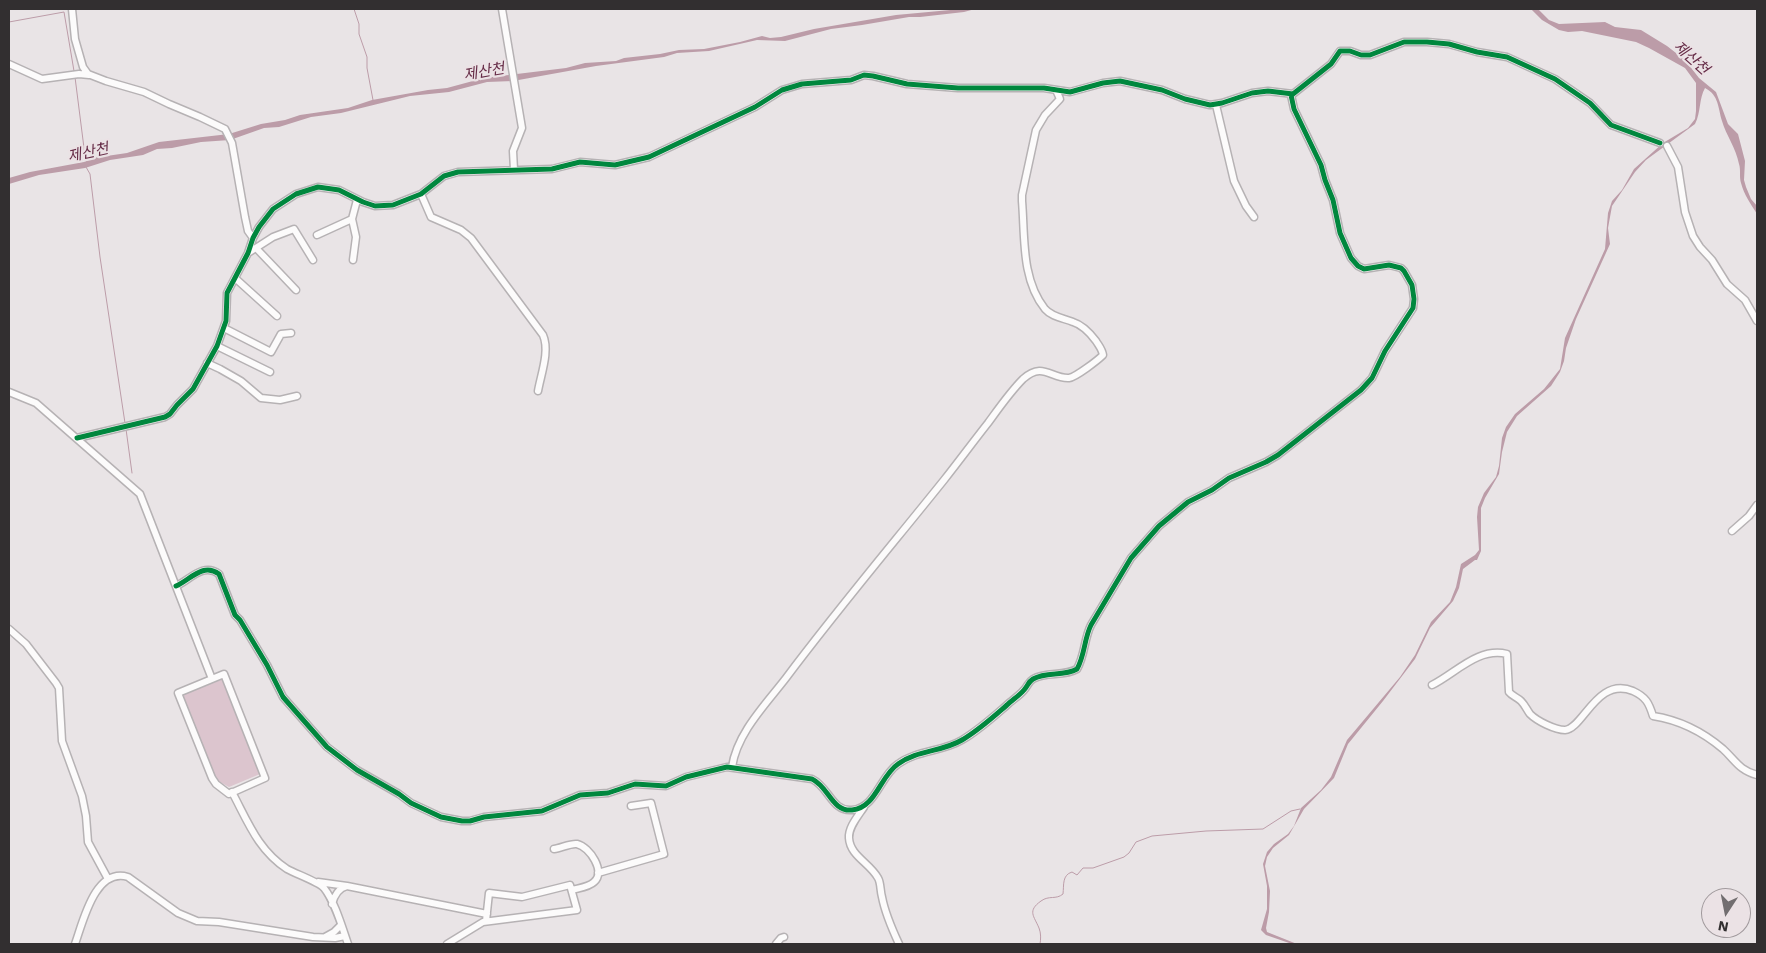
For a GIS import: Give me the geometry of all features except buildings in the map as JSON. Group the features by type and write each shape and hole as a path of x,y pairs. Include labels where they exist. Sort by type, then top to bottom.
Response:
{"street":[{"path":"72,9 75,39 79,55 84,71 90,75"},
{"path":"502,9 522,128 513,151 514,170"},
{"path":"77,438 168,416 193,389 224,328 226,298 261,222 284,201 305,190 329,188 346,193 357,200 374,206 388,206 421,194 441,179 452,174 552,169 575,162 615,164 649,157 755,107 782,90 802,84 845,81 867,75 907,84 958,88 1044,88 1074,92 1103,83 1120,81 1162,90 1193,101 1216,105 1252,93 1268,91 1291,94 1331,64 1340,51 1370,55 1404,42 1427,42 1449,44 1477,52 1507,57 1549,75 1590,103 1611,125 1660,143"},
{"path":"9,64 42,79 79,74 90,75 144,92 221,127 228,134 232,143 244,218 252,238"},
{"path":"732,767 738,745 751,724 833,617 1023,380 1038,371 1072,377 1100,359 1103,355 1102,349 1085,328 1074,322 1054,316 1046,310 1032,284 1028,270 1022,201 1034,136 1041,120 1060,100 1056,90"},
{"path":"176,586 187,582 192,575 209,569 220,574 235,615 240,620 267,665 283,697 319,738 333,753 357,770 399,794 410,803 441,816 470,821 484,817 542,811 580,795 608,793 636,784 666,786 690,776 732,767 812,779 821,785 834,803 842,810 852,810 864,806 870,802 891,770 901,762 926,752 947,747 961,740 994,718 1024,690 1032,679 1044,674 1068,673 1077,670 1083,657 1088,632 1100,610 1131,558 1158,526 1181,506 1230,478 1266,462 1282,452 1340,408 1372,378 1385,351 1413,308 1412,285 1408,274 1401,268 1389,265 1372,269 1364,268 1358,266 1351,258 1340,233 1333,200 1321,165 1294,109 1291,94"},
{"path":"1216,105 1234,181 1246,206 1254,217"},
{"path":"1667,146 1678,168 1686,217 1695,240 1712,260 1727,284 1745,300 1757,321"},
{"path":"421,194 431,217 461,230 471,238 543,335 546,341 546,349 538,391"},
{"path":"353,260 356,237 352,219 357,200"},
{"path":"317,235 352,219"},
{"path":"248,253 273,237 294,229 313,260"},
{"path":"256,248 296,290"},
{"path":"235,278 277,316"},
{"path":"224,328 271,352 281,334 291,333"},
{"path":"216,346 270,372"},
{"path":"207,363 241,381 261,398 280,400 297,396"},
{"path":"9,392 36,404 140,494 212,679"},
{"path":"1732,531 1749,516 1757,505"},
{"path":"9,630 26,644 59,688 62,742 82,796 88,842 108,879"},
{"path":"1432,685 1475,658 1490,652 1507,654 1509,692 1522,701 1530,713 1548,724 1561,730 1571,728 1589,707 1602,696 1615,689 1626,688 1648,701 1653,716 1664,717 1689,727 1720,747 1744,770 1757,775"},
{"path":"224,674 264,778 229,794 222,790 212,778 178,693 212,679 224,674"},
{"path":"232,792 254,835 266,852 293,872 324,887 348,944"},
{"path":"598,874 664,854 651,803 631,806"},
{"path":"864,806 851,827 849,836 857,856 872,869 879,880 882,897 899,944"},
{"path":"554,849 575,844 579,845 596,861 598,874 593,884 572,890"},
{"path":"75,944 96,890 108,879 119,875 128,877 178,913 197,921 219,922 305,936 335,938 345,936"},
{"path":"314,882 347,886 486,918 577,910 570,885 522,897 488,893 486,918"},
{"path":"332,905 334,898 340,890 347,886"},
{"path":"448,944 486,918"},
{"path":"325,937 334,932 340,925"},
{"path":"776,944 784,937"}],"shaded area":[{"path":"975,9 831,29 785,41 757,40 709,51 677,53 664,57 596,66 513,81 487,82 449,92 410,96 341,113 311,117 279,127 264,128 230,140 201,142 157,149 143,155 110,160 85,168 39,175 9,184 9,178 30,172 84,162 93,158 127,153 159,142 229,134 300,115 348,108 372,100 447,88 484,78 566,68 585,63 616,61 624,58 679,50 704,49 762,36 770,38 781,37 814,29 896,15"},
{"path":"1531,9 1538,9 1549,20 1559,24 1605,22 1615,27 1641,30 1685,60 1699,78 1716,92 1728,124 1738,134 1745,161 1744,180 1751,199 1757,206 1757,214 1742,187 1738,158 1724,126 1717,102 1713,94 1705,88 1695,124 1646,160 1635,172 1612,206 1608,228 1610,244 1576,319 1560,372 1551,386 1517,416 1507,432 1499,474 1481,508 1481,551 1477,560 1463,569 1459,588 1453,601 1430,628 1415,659 1348,744 1334,778 1304,809 1289,835 1273,848 1267,857 1265,866 1270,891 1267,932 1297,944 1292,944 1266,935 1261,930 1267,909 1267,886 1263,864 1267,852 1274,844 1288,834 1294,826 1301,808 1321,790 1331,777 1347,740 1400,677 1415,655 1431,622 1450,602 1456,587 1461,564 1479,550 1478,507 1484,493 1496,477 1502,438 1506,427 1515,414 1544,389 1560,369 1565,338 1605,249 1608,213 1612,201 1622,190 1634,169 1663,143 1688,128 1695,119 1696,83 1685,68 1636,42 1582,31 1568,32 1559,30 1542,20"},
{"path":"223,679 260,774 229,787 218,781 213,773 183,696"}],"waterway":[{"path":"354,9 359,24 359,34 367,57 367,68 373,100"},
{"path":"9,22 64,12 74,71"},
{"name":"제산천","path":"75,77 84,148 84,156 81,162"},
{"name":"제산천","path":"86,167 90,174 100,257 125,423"},
{"path":"126,429 132,473"},
{"path":"1040,944 1041,938 1033,914 1034,908 1044,899 1058,897 1063,894 1064,881 1069,873 1072,872 1077,875 1083,868 1093,868 1124,857 1136,842 1152,836 1206,831 1263,829 1291,811 1300,809"}],"cycle path":[{"path":"77,438 165,417 193,389 217,346 226,321 227,293 248,253 253,238 273,209 296,194 318,187 339,190 375,206 393,205 421,194 444,176 458,172 552,169 580,162 615,165 649,157 755,107 782,90 802,84 851,80 864,75 907,84 958,88 1044,88 1070,92 1103,83 1120,81 1162,90 1185,99 1210,105 1252,93 1268,91 1293,94 1331,64 1340,51 1370,55 1404,42 1427,42 1449,44 1477,52 1507,57 1555,79 1590,103 1611,125 1660,143"},
{"path":"176,586 202,571 208,570 219,574 235,615 240,620 267,665 283,697 327,747 357,770 411,803 441,817 470,821 484,817 542,811 580,795 608,793 635,784 666,786 686,777 727,767 812,779 840,807 845,810 860,808 872,798 892,769 905,759 946,747 968,736 1020,694 1033,679 1077,669 1091,625 1131,558 1159,526 1188,502 1212,490 1229,478 1278,455 1361,390 1372,378 1385,351 1413,308 1412,285 1401,268 1389,265 1364,269 1358,266 1351,258 1340,233 1333,200 1321,165 1294,109 1291,95"}]}
